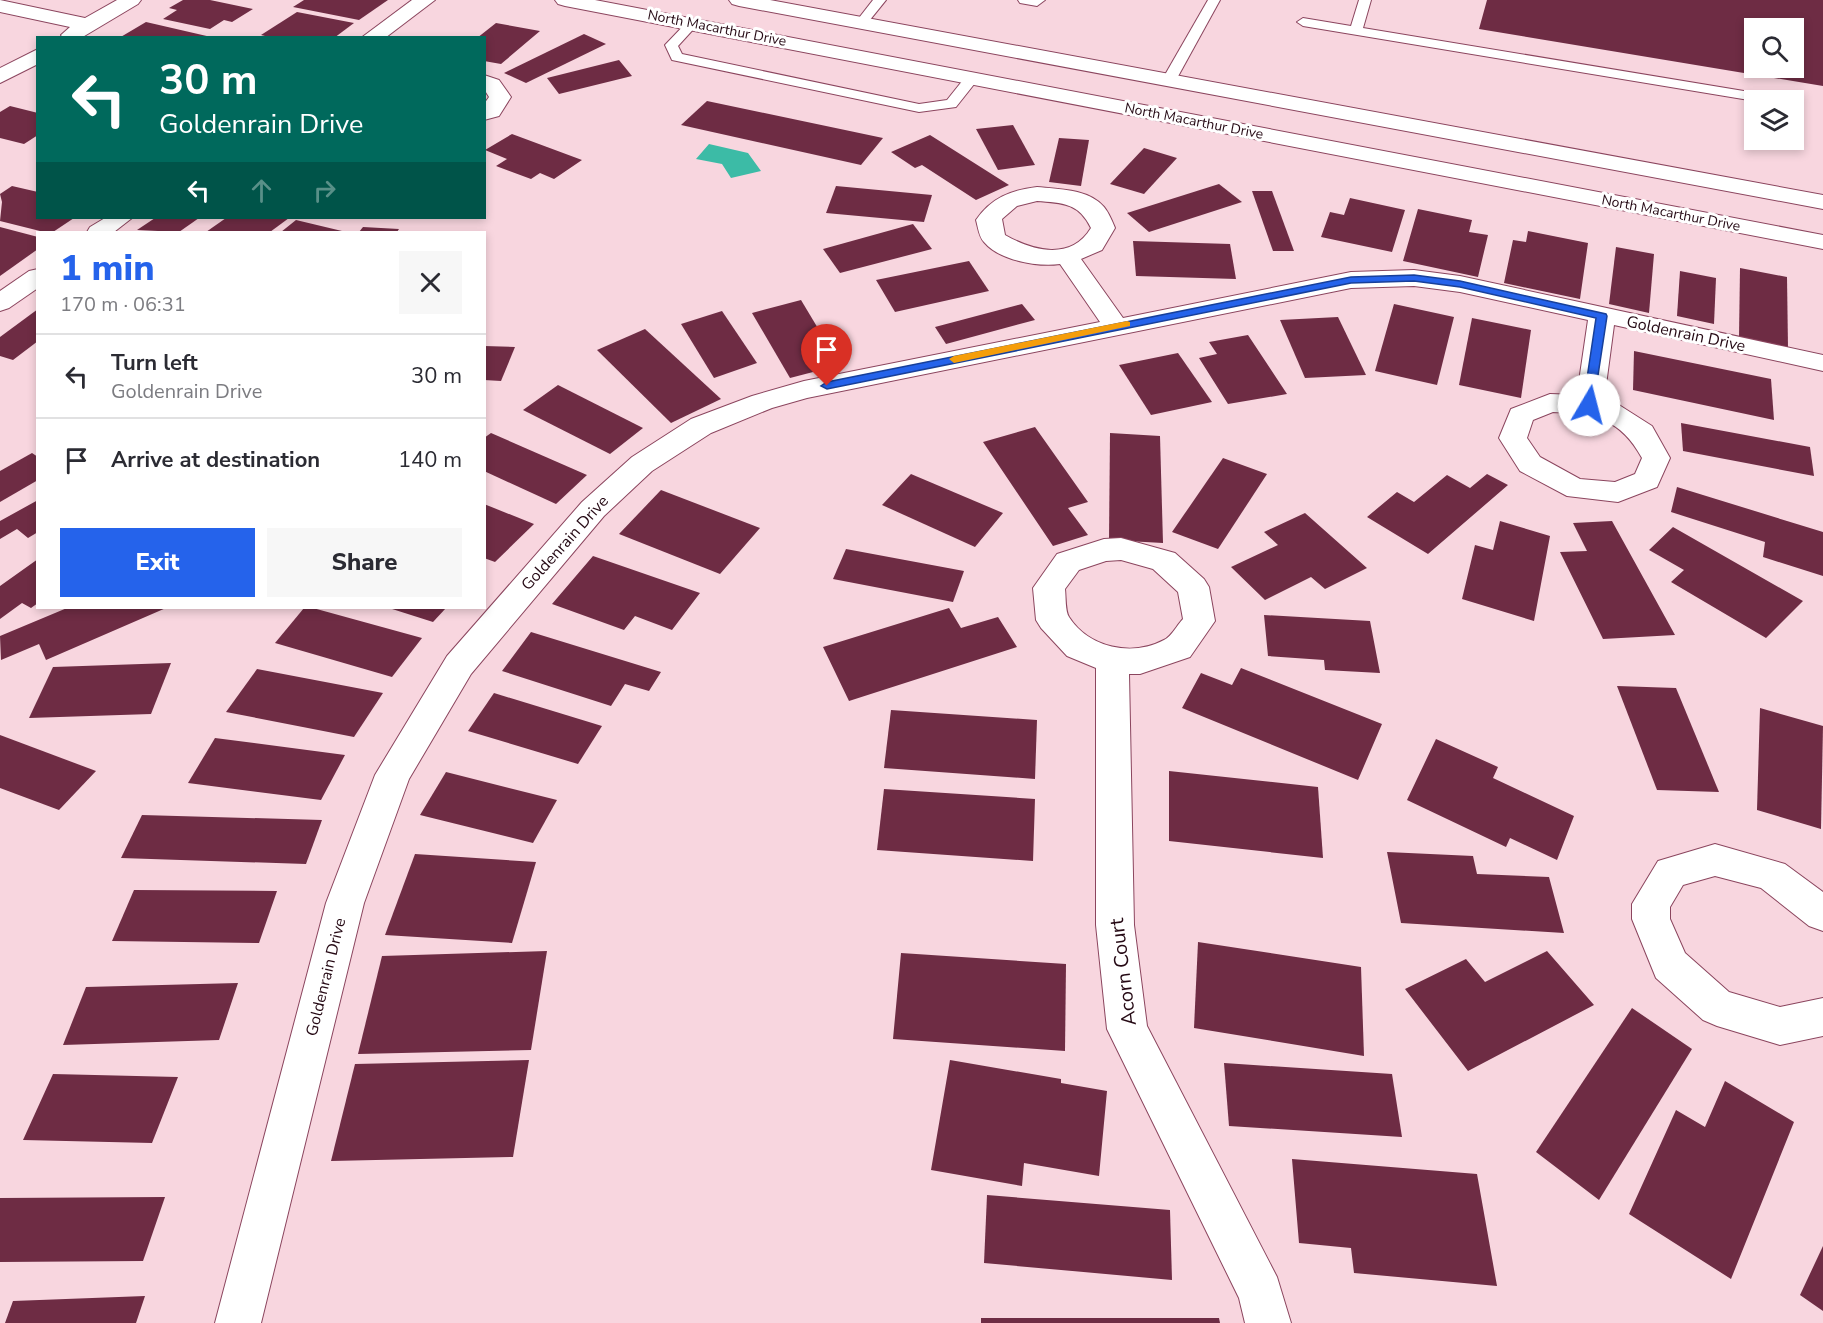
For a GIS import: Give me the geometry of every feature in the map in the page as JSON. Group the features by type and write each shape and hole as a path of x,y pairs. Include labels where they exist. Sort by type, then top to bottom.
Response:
{"street":[{"path":"70,36 131,0"},
{"path":"374,36 424,0"},
{"name":"North Macarthur Drive","path":"565,0 1823,242"},
{"name":"North Macarthur Drive","path":"739,0 1823,202"},
{"path":"0,6 89,25"},
{"path":"0,77 36,56"},
{"path":"486,82 492,84 500,97 491,111 486,113"},
{"path":"100,231 118,219"},
{"path":"1067,256 1116,326"},
{"path":"0,303 36,277"},
{"name":"Goldenrain Drive","path":"238,1323 345,903 393,775 459,665 593,509 642,464 700,426 762,402 804,390 1351,280 1414,278 1460,284 1823,363"},
{"path":"1589,405 1602,316"},
{"path":"1550,403 1589,405 1609,411 1642,433 1656,458 1647,480 1618,492 1577,489 1530,464 1513,438 1521,415 1550,403"},
{"path":"1121,549 1164,561 1193,587 1199,621 1179,648 1140,661 1112,661 1079,647 1052,620 1049,588 1068,562 1104,550 1121,549"},
{"name":"Acorn Court","path":"1112,661 1115,925 1127,1029 1261,1293 1268,1323"},
{"path":"1823,914 1772,874 1715,860 1671,872 1651,904 1651,919 1670,965 1717,1007 1780,1026 1823,1017"}],"lane":[{"path":"861,23 880,0"},
{"path":"1024,0 1037,2 1039,0"},
{"path":"1169,80 1214,0"},
{"path":"1356,31 1365,0"},
{"path":"1303,22 1744,95"},
{"path":"693,23 671,45 677,57 919,108 951,104 972,78"}],"shaded area":[{"path":"709,144 748,153 761,171 731,178 722,164 696,159"}],"building":[{"path":"183,0 210,0 253,9 232,22 224,20 210,29 163,19 177,10 169,8"},
{"path":"304,0 388,0 359,20 293,7"},
{"path":"1487,0 1823,0 1823,86 1775,78 1804,78 1804,18 1744,18 1744,73 1479,29"},
{"path":"297,12 354,23 337,36 261,35"},
{"path":"146,22 207,36 122,36"},
{"path":"496,23 540,31 501,64 486,61 486,36 480,36"},
{"path":"584,34 606,44 526,83 504,73"},
{"path":"619,60 632,76 559,94 547,78"},
{"path":"707,101 883,138 861,165 681,125"},
{"path":"10,106 36,112 36,136 24,144 0,138 0,112"},
{"path":"1013,125 1035,165 998,170 976,129"},
{"path":"512,134 582,160 554,179 540,173 531,179 496,166 507,159 486,149"},
{"path":"930,135 1009,185 976,200 922,165 915,168 891,152"},
{"path":"1059,138 1089,140 1081,186 1049,182"},
{"path":"1144,148 1177,158 1144,194 1110,184"},
{"path":"1219,184 1242,202 1149,232 1127,213"},
{"path":"12,186 36,192 36,219 72,219 54,231 40,231 0,221 2,202 0,194"},
{"path":"836,186 932,195 924,222 826,213"},
{"path":"1252,191 1272,191 1294,251 1273,251"},
{"path":"1350,198 1405,210 1392,252 1321,237 1330,212 1344,215"},
{"path":"1418,209 1472,220 1469,232 1488,235 1478,277 1403,261"},
{"path":"154,219 198,219 180,231 137,230"},
{"path":"225,219 288,219 271,231 207,231"},
{"path":"296,220 342,231 282,231"},
{"path":"913,224 932,249 840,273 823,249"},
{"path":"0,227 36,236 36,250 0,276"},
{"path":"363,227 399,229 398,231 360,231"},
{"path":"1528,231 1588,243 1580,299 1504,283 1513,240 1526,242"},
{"path":"1133,241 1230,244 1236,279 1136,276"},
{"path":"1616,247 1654,254 1649,313 1609,304"},
{"path":"969,261 989,291 895,312 876,280"},
{"path":"1740,268 1787,277 1788,348 1739,337"},
{"path":"1680,271 1716,278 1714,324 1677,316"},
{"path":"801,300 840,365 790,378 752,313"},
{"path":"1022,304 1035,320 946,344 935,327"},
{"path":"1394,304 1454,317 1437,385 1375,371"},
{"path":"36,310 36,343 13,360 0,356 0,337"},
{"path":"722,311 757,363 714,378 681,324"},
{"path":"1338,317 1366,375 1305,378 1280,320"},
{"path":"1472,318 1531,330 1521,398 1459,385"},
{"path":"645,329 721,399 671,423 597,350"},
{"path":"1248,335 1287,394 1228,404 1199,358 1217,354 1209,342"},
{"path":"486,346 515,347 501,381 486,380"},
{"path":"1634,351 1771,379 1774,420 1633,390"},
{"path":"1178,353 1212,402 1151,415 1119,365"},
{"path":"558,385 643,428 610,454 523,410"},
{"path":"1681,423 1810,447 1814,476 1683,451"},
{"path":"1035,427 1088,502 1068,508 1088,535 1053,546 983,442"},
{"path":"491,433 587,475 556,504 486,472 486,437"},
{"path":"1110,433 1160,436 1163,543 1109,540"},
{"path":"32,453 36,456 36,481 0,502 0,471"},
{"path":"1223,458 1267,474 1218,549 1172,532"},
{"path":"911,474 1003,513 975,547 882,505"},
{"path":"1487,474 1508,485 1428,554 1367,517 1397,492 1414,502 1447,475 1470,488"},
{"path":"1677,487 1823,532 1823,576 1763,557 1765,542 1671,512"},
{"path":"661,490 760,528 720,574 619,534"},
{"path":"36,501 36,533 28,538 17,529 0,539 0,521"},
{"path":"486,505 534,524 495,562 486,559"},
{"path":"1305,513 1367,568 1325,589 1311,577 1265,600 1231,567 1278,545 1264,532"},
{"path":"1500,521 1550,536 1534,621 1462,599 1475,545 1493,550"},
{"path":"1612,521 1675,635 1603,639 1560,552 1587,551 1573,523"},
{"path":"1673,527 1803,601 1766,638 1671,582 1684,570 1649,550"},
{"path":"846,549 964,571 953,602 833,579"},
{"path":"593,556 700,593 672,630 635,616 624,630 552,604"},
{"path":"36,560 36,604 31,608 22,603 0,619 0,586"},
{"path":"949,608 961,628 998,617 1017,647 849,701 823,647"},
{"path":"65,609 164,609 46,660 39,644 1,660 0,636"},
{"path":"303,609 317,609 422,638 392,677 275,643"},
{"path":"392,609 445,609 433,622"},
{"path":"1264,615 1370,621 1380,673 1325,670 1324,660 1268,656"},
{"path":"531,632 661,672 649,691 625,684 611,706 502,671"},
{"path":"171,663 151,714 29,718 53,667"},
{"path":"1241,668 1382,724 1358,780 1182,708 1201,673 1232,685"},
{"path":"257,669 383,693 354,737 226,712"},
{"path":"1617,686 1676,688 1719,792 1657,790"},
{"path":"494,693 602,726 578,764 468,731"},
{"path":"1760,708 1823,726 1821,829 1757,810"},
{"path":"891,710 1037,720 1035,779 884,768"},
{"path":"0,735 96,771 59,810 0,788"},
{"path":"215,738 345,755 321,800 188,783"},
{"path":"1436,739 1498,767 1493,778 1574,816 1557,860 1510,838 1506,847 1407,800"},
{"path":"1169,771 1318,787 1323,858 1169,841"},
{"path":"446,772 557,800 533,843 420,815"},
{"path":"884,789 1035,799 1033,861 877,850"},
{"path":"142,815 322,820 306,864 121,858"},
{"path":"1387,852 1473,856 1477,874 1549,877 1564,933 1401,923"},
{"path":"415,854 536,862 512,943 385,935"},
{"path":"134,890 277,891 259,943 112,941"},
{"path":"1198,942 1361,967 1364,1056 1194,1028"},
{"path":"547,951 531,1050 358,1054 382,956"},
{"path":"1547,951 1594,1005 1468,1071 1405,989 1466,959 1485,982"},
{"path":"901,953 1066,964 1065,1051 893,1039"},
{"path":"238,983 219,1040 63,1045 86,987"},
{"path":"1632,1008 1692,1049 1599,1200 1536,1152"},
{"path":"529,1060 513,1157 331,1161 355,1064"},
{"path":"950,1060 1061,1079 1061,1083 1107,1091 1099,1176 1024,1163 1022,1186 931,1170"},
{"path":"1224,1063 1392,1074 1402,1137 1229,1126"},
{"path":"53,1074 178,1077 152,1143 23,1140"},
{"path":"1725,1081 1794,1122 1731,1279 1629,1214 1676,1110 1705,1127"},
{"path":"1292,1159 1477,1174 1497,1286 1354,1273 1351,1248 1299,1243"},
{"path":"987,1195 1170,1210 1172,1280 984,1263"},
{"path":"165,1197 143,1261 0,1262 0,1198"},
{"path":"1823,1246 1823,1311 1800,1295"},
{"path":"145,1296 136,1323 5,1323 13,1301"},
{"path":"981,1318 1219,1318 1220,1323 981,1323"}],"slow traffic":[{"path":"954,359 1127,324"}],"route":[{"path":"827,386 1351,280 1414,278 1460,284 1602,316 1589,405"}]}
